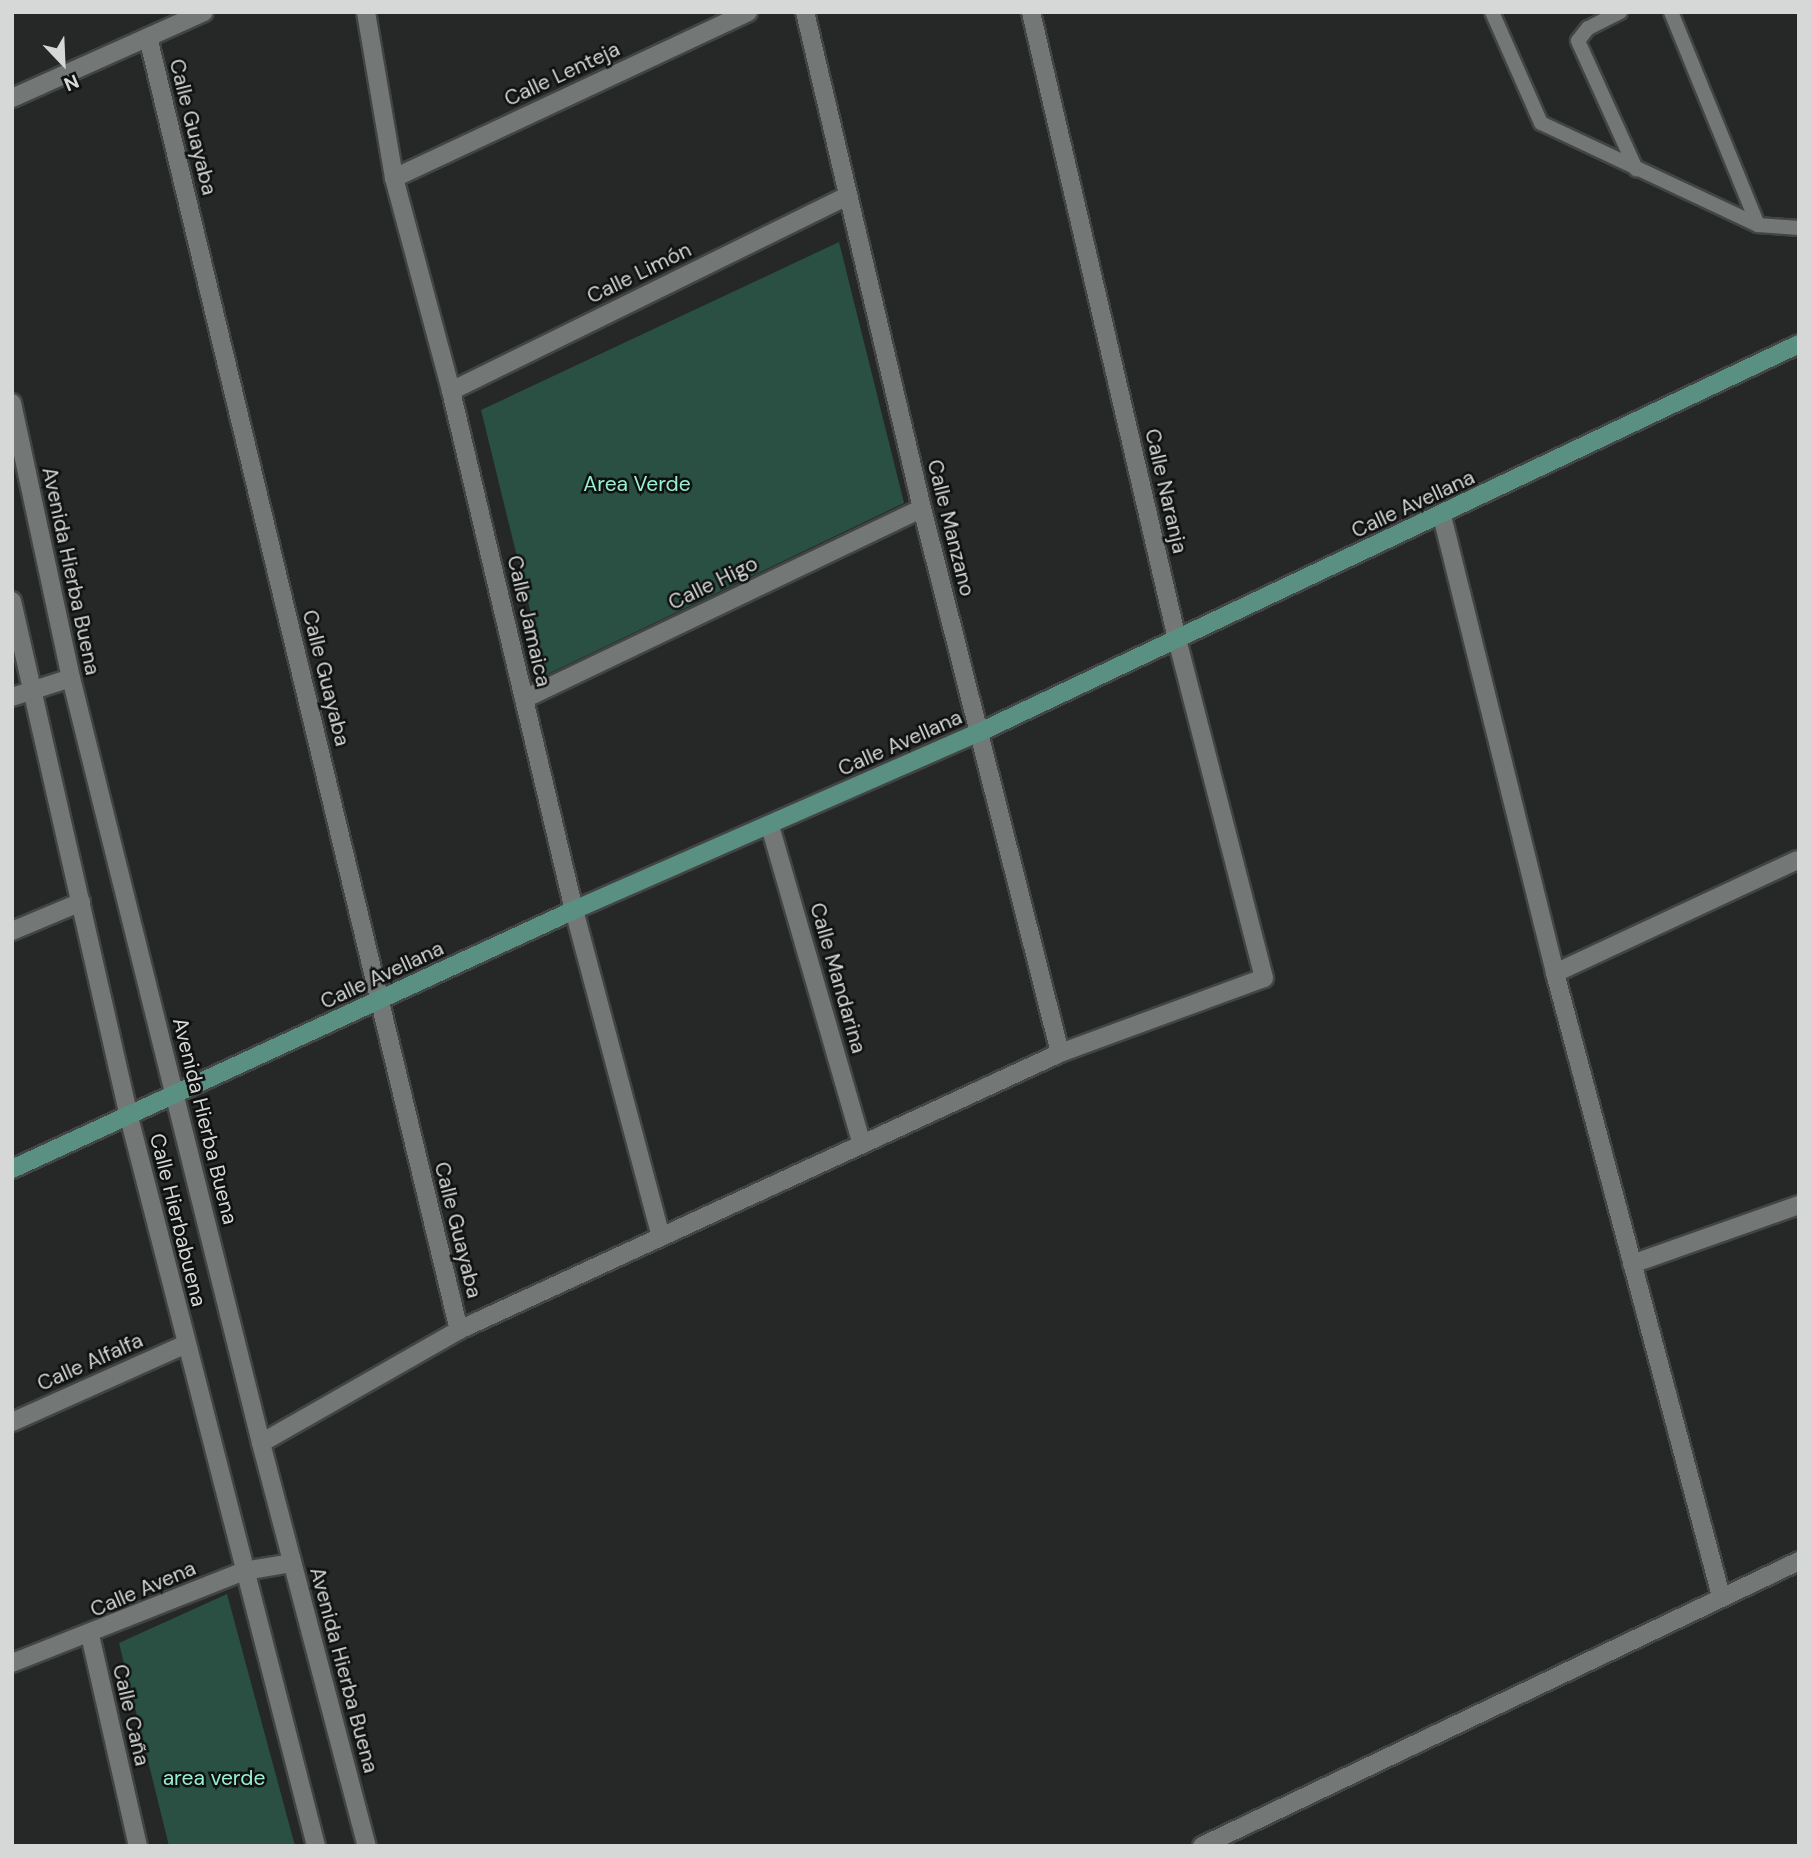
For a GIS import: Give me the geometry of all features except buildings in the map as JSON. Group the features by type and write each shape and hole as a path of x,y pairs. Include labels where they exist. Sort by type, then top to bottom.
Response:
{"street":[{"path":"12,98 204,12"},
{"name":"Calle Jamaica","path":"366,12 394,177 451,391 574,910 661,1237"},
{"name":"Calle Lenteja","path":"394,177 748,12"},
{"name":"Calle Manzano","path":"805,12 922,508 1060,1053"},
{"name":"Calle Naranja","path":"1031,12 1177,639 1264,978 1060,1053"},
{"name":"Calle Guayaba","path":"148,37 458,1330"},
{"name":"Calle Limón","path":"451,391 848,196"},
{"name":"Calle Avellana","path":"12,1169 574,910 978,733 1442,516 1799,344"},
{"name":"Avenida Hierba Buena","path":"12,404 71,678 261,1443 367,1846"},
{"name":"Calle Higo","path":"524,699 922,508"},
{"path":"1442,516 1555,973 1721,1596"},
{"name":"Calle Hierbabuena","path":"12,601 34,688 129,1117 316,1846"},
{"path":"12,697 71,678"},
{"name":"Calle Mandarina","path":"770,826 862,1144"},
{"path":"1555,973 1797,860"},
{"path":"12,931 81,902"},
{"path":"261,1443 458,1330 1060,1053"},
{"path":"1632,1264 1799,1205"},
{"name":"Calle Alfalfa","path":"12,1422 186,1344"},
{"path":"1202,1846 1799,1561"},
{"name":"Calle Avena","path":"12,1663 90,1635 244,1571 292,1563"},
{"name":"Calle Caña","path":"90,1635 138,1846"}],"lane":[{"path":"1492,12 1541,122 1758,225 1799,228"},
{"path":"1620,12 1588,27 1578,41 1636,169"},
{"path":"1671,12 1758,225"}],"green space":[{"name":"Area Verde","path":"839,242 904,503 546,675 481,410"},
{"name":"area verde","path":"227,1594 295,1846 169,1846 119,1643"}]}
